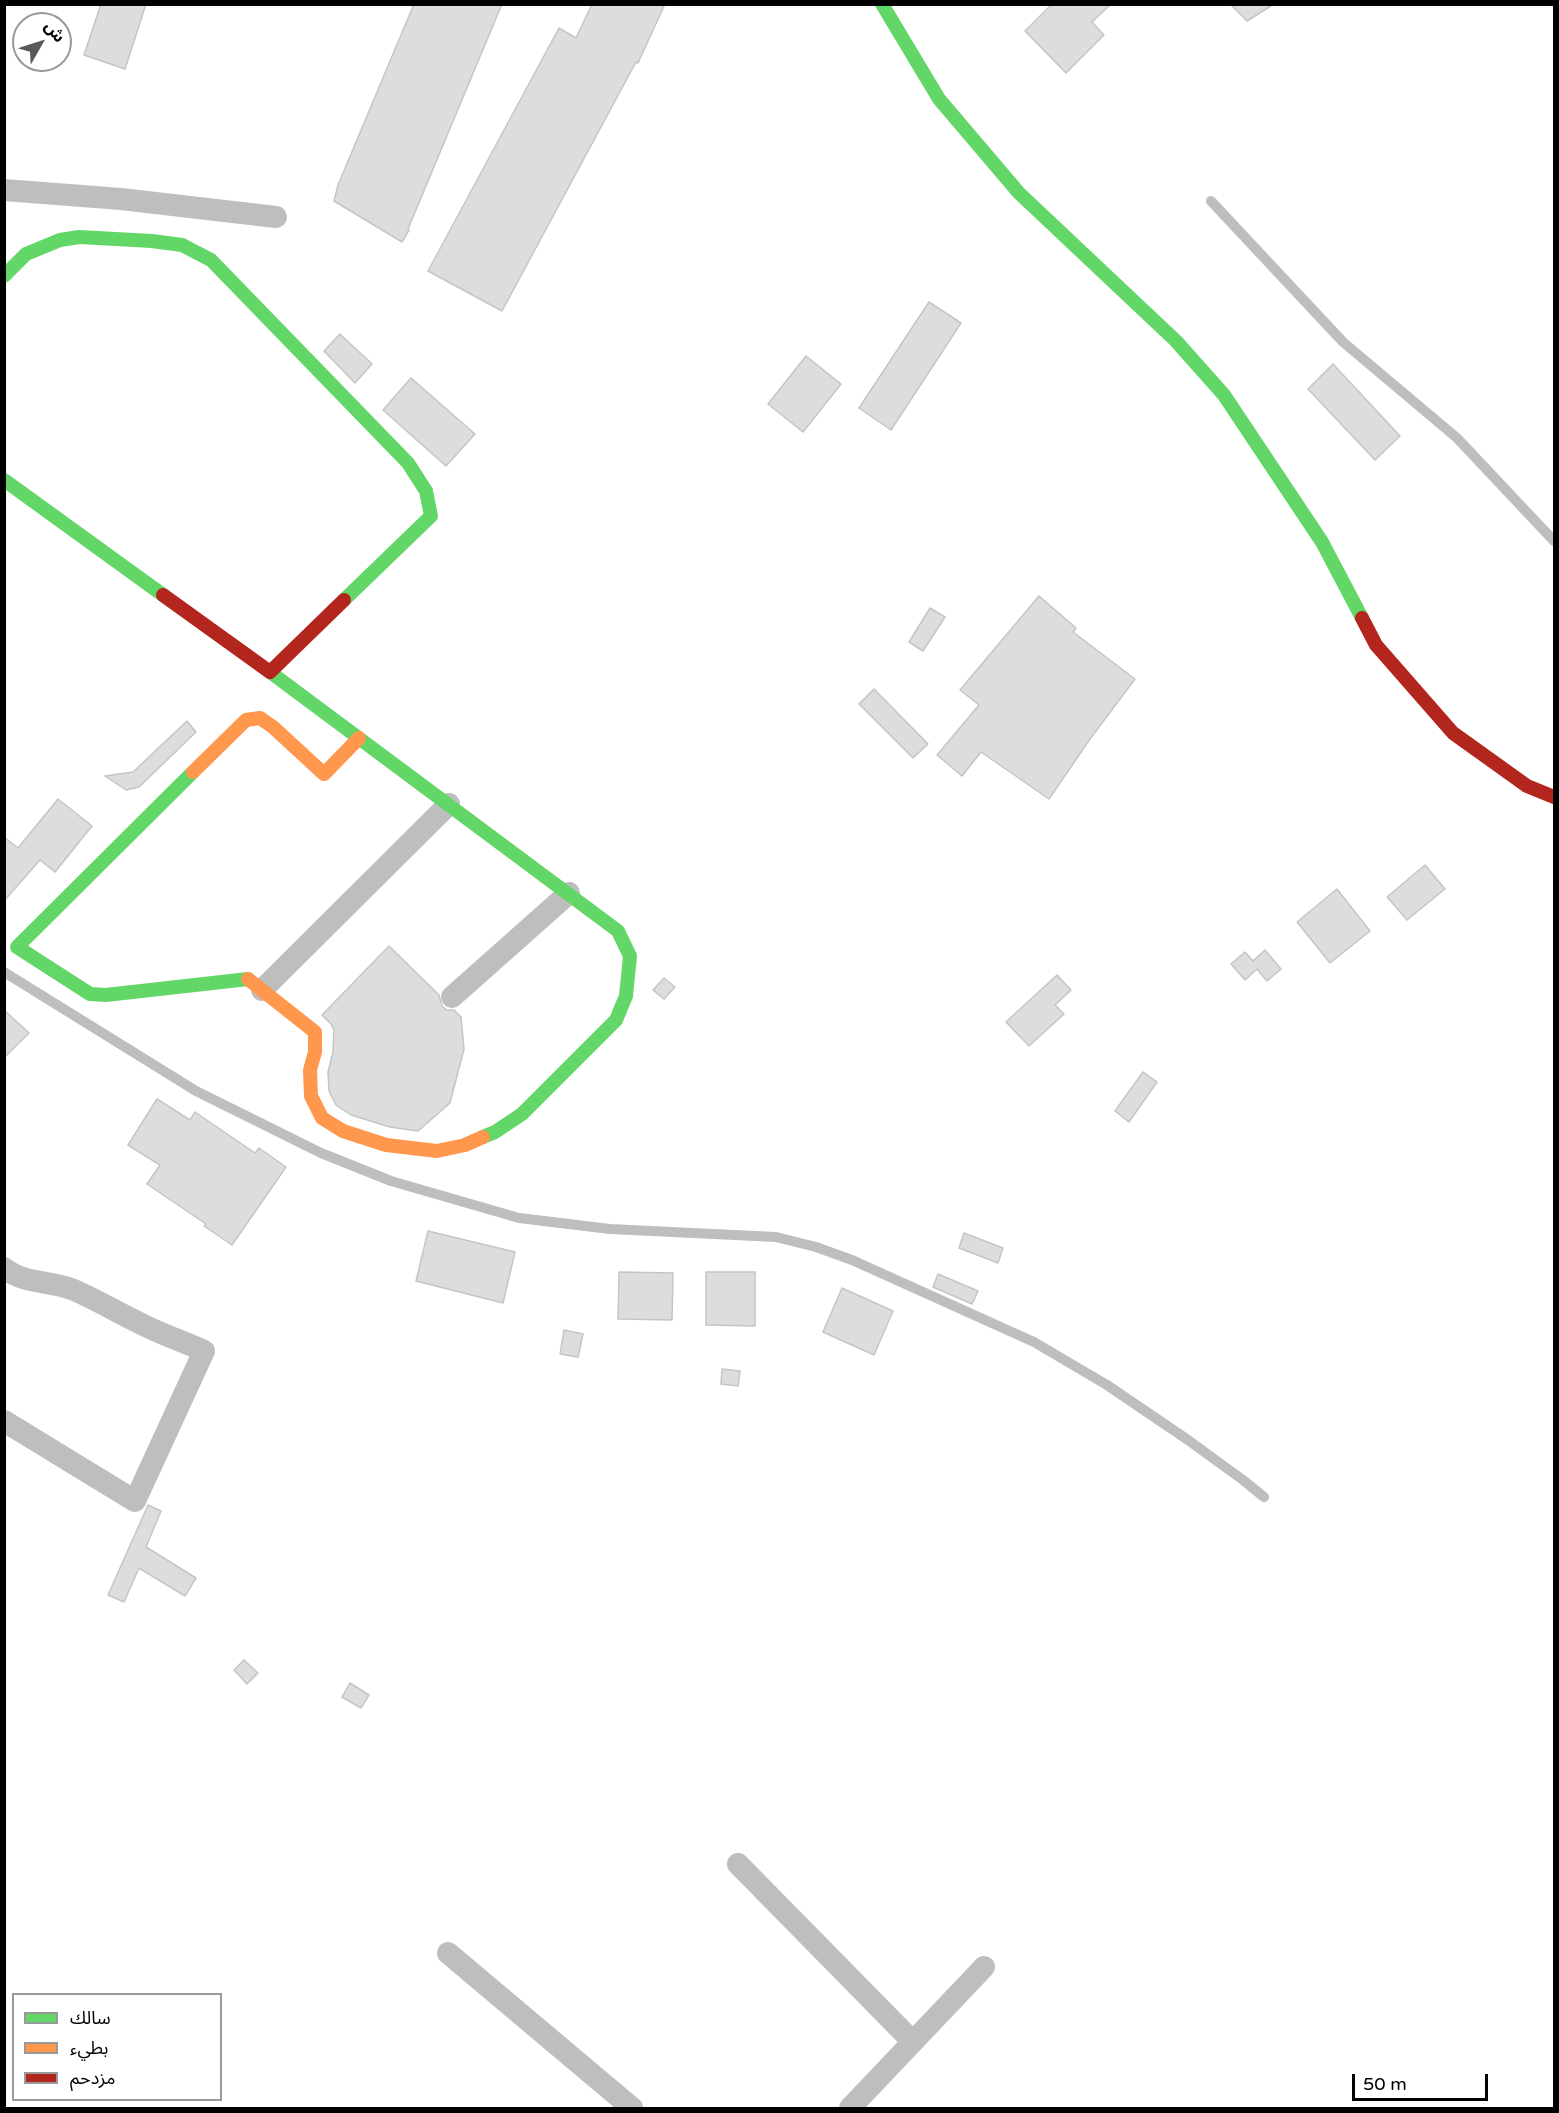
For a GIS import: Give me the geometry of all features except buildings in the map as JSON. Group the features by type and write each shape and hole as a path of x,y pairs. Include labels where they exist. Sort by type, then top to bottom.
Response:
{"street":[{"path":"882,4 939,99 1020,193 1176,340 1224,395 1322,542 1376,645 1453,733 1527,786 1554,797"},
{"path":"4,190 121,199 276,217"},
{"path":"4,276 26,254 60,240 79,237 182,245 211,260 408,463 426,491 431,516 270,672"},
{"path":"4,480 270,672 569,893 618,931 630,956 626,996 616,1020 522,1114 495,1132 465,1144 437,1151 386,1145 343,1131 322,1118 312,1096 310,1070 315,1052 315,1032 249,979 106,995 90,994 17,947 246,720 260,718 324,774 359,738"},
{"path":"262,990 449,804"},
{"path":"452,997 569,893"},
{"path":"4,1268 17,1277 73,1289 154,1330 204,1351 135,1501 4,1421"},
{"path":"738,1863 913,2042"},
{"path":"448,1953 632,2109"},
{"path":"850,2109 984,1967"}],"lane":[{"path":"1211,201 1343,342 1456,438 1554,541"},
{"path":"4,972 196,1091 321,1153 391,1181 519,1218 610,1229 776,1237 816,1247 852,1260 1034,1342 1116,1391 1197,1446 1264,1497"}],"traffic: fast":[{"path":"882,4 939,99 1019,193 1176,341 1224,395 1322,542 1362,618"},
{"path":"4,276 26,254 60,240 79,237 182,245 211,260 408,463 426,491 431,516 344,600"},
{"path":"4,480 163,595"},
{"path":"270,672 618,931 630,956 626,996 616,1020 522,1114 483,1137"},
{"path":"193,772 17,947 90,994 106,995 248,979"}],"traffic: slow":[{"path":"193,772 246,720 260,718 324,774 359,738"},
{"path":"248,979 315,1032 315,1052 310,1070 311,1096 322,1118 343,1131 386,1145 437,1151 465,1145 483,1137"}],"traffic: jam":[{"path":"163,595 270,672 344,600"},
{"path":"1362,618 1376,645 1453,733 1527,786 1554,797"}]}
